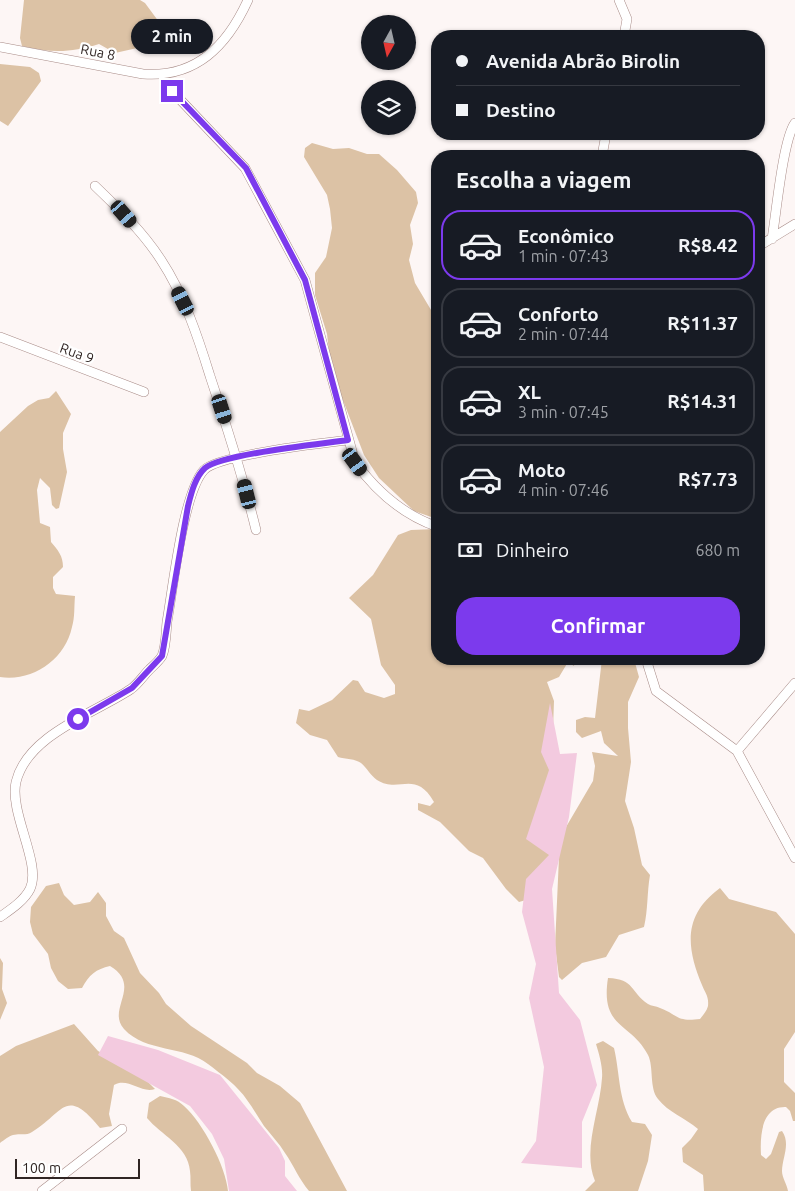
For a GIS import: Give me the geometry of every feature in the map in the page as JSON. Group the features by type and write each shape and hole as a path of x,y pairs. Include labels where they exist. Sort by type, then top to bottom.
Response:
{"street":[{"name":"Rua 8","path":"0,47 159,76 180,72 200,62 223,43 248,0"},
{"path":"619,0 627,19 625,30"},
{"path":"172,91 246,168 305,280 355,462 368,479 406,513 431,524"},
{"path":"772,239 785,156 791,128 795,123"},
{"path":"95,186 124,214 161,260 183,301 200,344 238,458 256,530"},
{"path":"765,243 795,224"},
{"name":"Rua 9","path":"0,338 144,392"},
{"path":"0,917 18,903 30,888 32,863 15,802 16,782 22,767 33,752 47,739 132,688 162,656 188,506 192,490 206,468 218,462 288,448 348,440"},
{"path":"648,665 656,691 737,751 795,858"},
{"path":"737,751 795,682"},
{"path":"42,1191 122,1129"}],"shaded area":[{"path":"24,0 140,0 145,3 159,22 155,44 115,53 99,44 60,51 22,46 20,38"},
{"path":"0,64 30,67 39,73 41,81 8,126 0,121"},
{"path":"312,143 333,149 349,148 367,154 379,154 397,170 416,192 418,203 410,225 413,244 409,260 415,283 431,310 431,517 414,511 379,478 364,455 331,369 327,334 315,295 315,273 326,257 332,228 330,209 327,195 304,157 305,148"},
{"path":"56,391 71,414 63,433 63,449 67,472 59,508 56,509 52,505 50,488 40,478 37,490 40,523 50,527 51,542 60,553 63,563 63,567 53,577 53,588 56,594 75,596 73,623 68,639 55,659 35,672 24,676 0,677 0,432 28,406 38,400 49,398"},
{"path":"431,529 431,665 566,665 559,677 547,682 554,701 553,729 566,827 593,781 595,766 592,752 618,756 604,743 601,731 582,738 576,732 576,720 585,717 595,718 601,665 636,665 639,677 628,702 631,762 625,801 634,828 642,865 650,875 644,927 619,935 606,957 582,963 562,980 559,977 555,946 559,857 526,900 519,902 506,889 483,858 469,851 440,822 418,810 418,803 430,806 434,802 427,792 413,784 393,785 377,780 361,763 338,757 327,740 310,735 296,723 299,709 309,711 332,700 353,680 358,681 365,692 384,698 395,694 395,685 381,665 371,619 349,598 373,575 398,535 411,530"},
{"path":"550,703 560,754 577,753 569,817 552,889 559,993 580,1020 597,1085 582,1122 582,1168 521,1163 536,1141 544,1067 529,998 536,964 522,912 526,879 549,855 526,839 549,770 541,752"},
{"path":"59,883 64,895 74,905 90,902 98,892 106,903 106,916 114,931 124,938 140,973 159,993 166,1004 191,1026 247,1063 257,1073 280,1086 300,1103 347,1191 309,1191 283,1149 264,1126 243,1095 229,1080 198,1058 143,1042 133,1037 124,1029 119,1014 124,981 110,966 93,973 82,988 68,989 58,981 51,968 48,954 33,934 30,922 31,907 46,886"},
{"path":"720,888 729,899 776,912 795,934 795,1032 784,1049 784,1082 795,1093 795,1121 793,1121 790,1111 786,1107 778,1108 767,1117 761,1140 761,1155 766,1159 771,1154 779,1132 782,1131 785,1136 786,1146 782,1174 788,1191 704,1191 703,1175 683,1162 682,1148 698,1129 667,1108 658,1099 653,1089 651,1065 648,1055 641,1044 613,1016 608,1007 608,978 617,979 628,984 649,1005 658,1007 681,1019 700,1019 708,1006 708,1000 693,958 691,932 699,909"},
{"path":"0,958 3,963 2,989 7,1003 0,1020"},
{"path":"74,1024 98,1051 138,1072 155,1089 150,1090 124,1083 114,1085 109,1114 112,1126 100,1128 79,1108 64,1107 30,1133 16,1134 0,1143 0,1056 16,1046"},
{"path":"108,1036 158,1050 220,1075 279,1148 285,1161 285,1176 297,1191 229,1191 224,1159 212,1134 190,1106 98,1055"},
{"path":"603,1041 614,1048 627,1113 632,1122 645,1124 652,1135 648,1161 638,1191 585,1191 595,1181 591,1169 590,1156 602,1074 596,1044"},
{"path":"160,1096 173,1099 181,1104 199,1123 218,1158 228,1191 191,1191 190,1171 184,1155 147,1118 149,1103"}],"route":[{"path":"78,719 132,688 162,656 188,506 192,490 206,468 218,462 288,448 348,440 305,280 246,168 172,91"}]}
